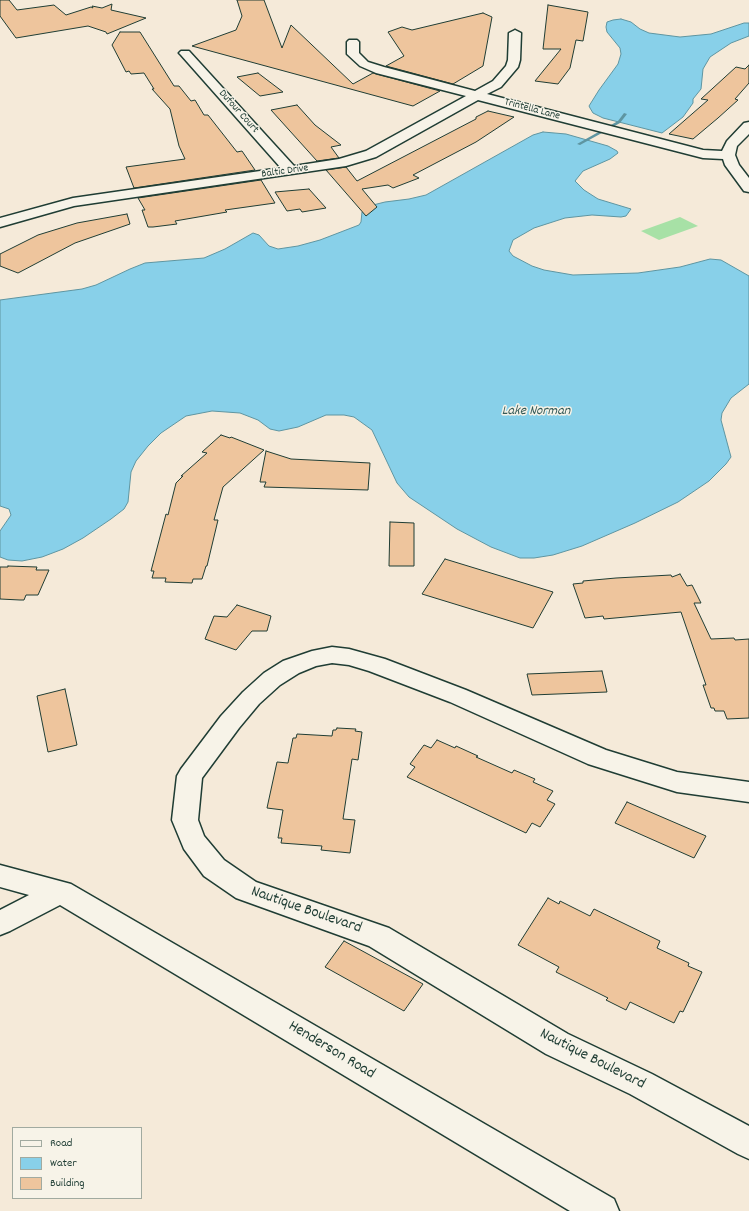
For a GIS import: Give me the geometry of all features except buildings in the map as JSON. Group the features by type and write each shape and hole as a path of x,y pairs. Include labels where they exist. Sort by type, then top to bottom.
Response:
{"street":[{"name":"Baltic Drive","path":"0,223 23,215 73,202 341,163 371,154 478,96 497,84 512,67 514,60 515,33"},
{"name":"Trintella Lane","path":"353,42 353,54 358,60 372,67 673,147 703,154 728,155"},
{"name":"Dufour Court","path":"185,53 291,171"},
{"path":"749,126 732,144 728,155 732,165 749,188"},
{"name":"Nautique Boulevard","path":"749,792 677,782 640,771 597,756 458,696 377,665 349,657 332,655 312,659 291,667 272,680 251,698 230,722 190,776 185,820 193,841 214,868 246,890 271,900 330,918 379,937 558,1044 641,1084 749,1143"},
{"name":"Henderson Road","path":"0,876 61,892 602,1211"},
{"path":"0,924 61,892"}],"green space":[{"path":"680,217 698,226 659,240 641,231"}],"water":[{"path":"621,19 631,22 640,29 649,33 680,37 711,34 744,23 749,23 749,36 731,43 710,57 703,69 701,89 693,99 693,103 683,117 662,133 603,118 593,113 589,106 618,64 621,54 620,48 607,32 606,27 607,22"},
{"name":"Lake Norman","path":"543,132 566,134 608,146 617,151 618,153 610,159 583,171 575,181 584,190 598,199 631,209 626,216 621,217 592,215 565,218 534,228 513,240 509,251 513,256 532,266 544,270 573,275 638,273 680,267 710,259 721,260 749,276 749,384 731,398 722,413 721,420 731,457 709,481 678,502 582,546 553,555 534,558 520,558 491,547 457,529 409,497 397,483 372,430 354,417 344,415 326,415 298,427 279,431 270,429 258,420 240,413 212,411 186,416 161,433 148,446 136,461 131,472 128,502 124,509 111,519 83,538 63,549 42,557 22,561 8,560 0,557 0,531 11,515 9,509 0,506 0,300 82,289 96,285 145,263 204,258 225,249 253,233 259,235 269,246 278,249 298,246 320,240 359,225 361,222 362,212 369,206 426,195 533,135"}],"waterway":[{"path":"579,144 619,122 625,114"}]}
